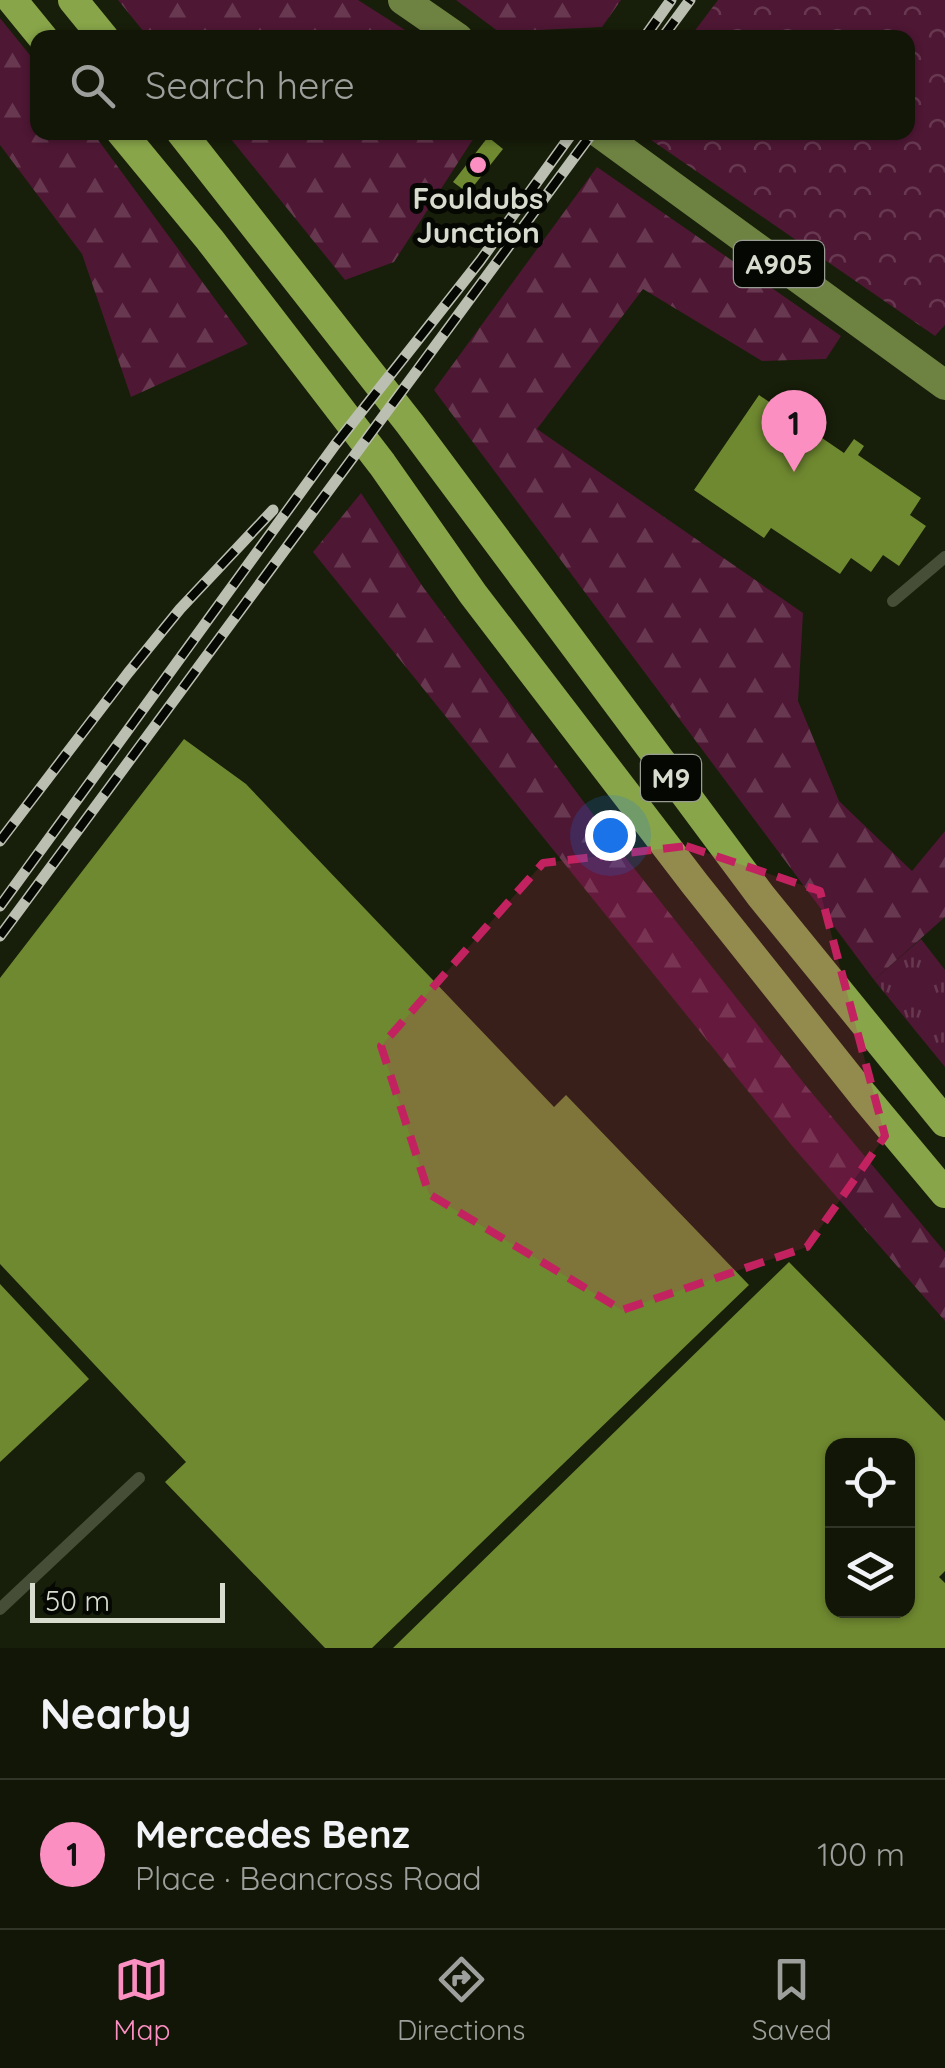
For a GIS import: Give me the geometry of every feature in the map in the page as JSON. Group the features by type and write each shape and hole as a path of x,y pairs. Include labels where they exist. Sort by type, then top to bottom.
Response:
{"highway":[{"path":"12,0 37,30"},
{"path":"73,0 97,30"},
{"name":"M9","path":"129,140 382,464 473,594 684,871 863,1096 945,1192"},
{"name":"M9","path":"188,140 410,424 769,907 945,1122"}],"main road":[{"path":"402,0 446,30"},
{"name":"A905","path":"609,140 945,385"}],"lane":[{"path":"893,601 945,557"},
{"path":"0,1609 139,1478"}],"highlighted area":[{"path":"686,846 820,891 885,1136 807,1247 622,1310 429,1194 381,1046 543,863"}],"green space":[{"path":"118,0 358,0 405,30 142,30"},
{"path":"456,0 621,0 602,27 496,30"},
{"path":"718,0 945,0 945,325 935,336 651,140 915,140 915,30 695,30"},
{"path":"0,18 30,55 30,140 98,140 248,344 131,397 82,254 0,145"},
{"path":"232,140 472,140 394,262 345,280"},
{"path":"597,167 841,336 826,359 762,361 643,289 537,429 803,613 798,701 839,801 912,871 945,831 945,917 874,980 434,390"},
{"path":"361,493 423,587 622,853 806,1086 945,1252 945,1321 793,1147 313,552"},
{"path":"921,939 945,970 945,1067 874,980"}],"building":[{"name":"Fouldubs Junction","path":"486,140 503,149 468,193 453,182"},
{"path":"759,395 844,453 854,439 864,446 858,455 921,498 910,515 926,526 899,566 883,555 871,572 851,558 840,574 771,528 764,538 694,490"},
{"path":"184,739 246,784 554,1107 566,1095 749,1285 372,1648 325,1648 165,1482 186,1462 0,1264 0,978"},
{"path":"789,1262 945,1421 945,1571 939,1577 945,1583 945,1648 393,1648"},
{"path":"0,1284 89,1379 0,1462"}],"railway":[{"path":"650,30 671,0"},
{"path":"668,30 690,0"},
{"path":"0,906 335,445 480,261 567,140"},
{"path":"0,936 587,140"},
{"path":"0,841 180,609 273,510"}],"place":[{"name":"Fouldubs Junction","path":"478,165"},
{"name":"Mercedes Benz","path":"794,472"}]}
